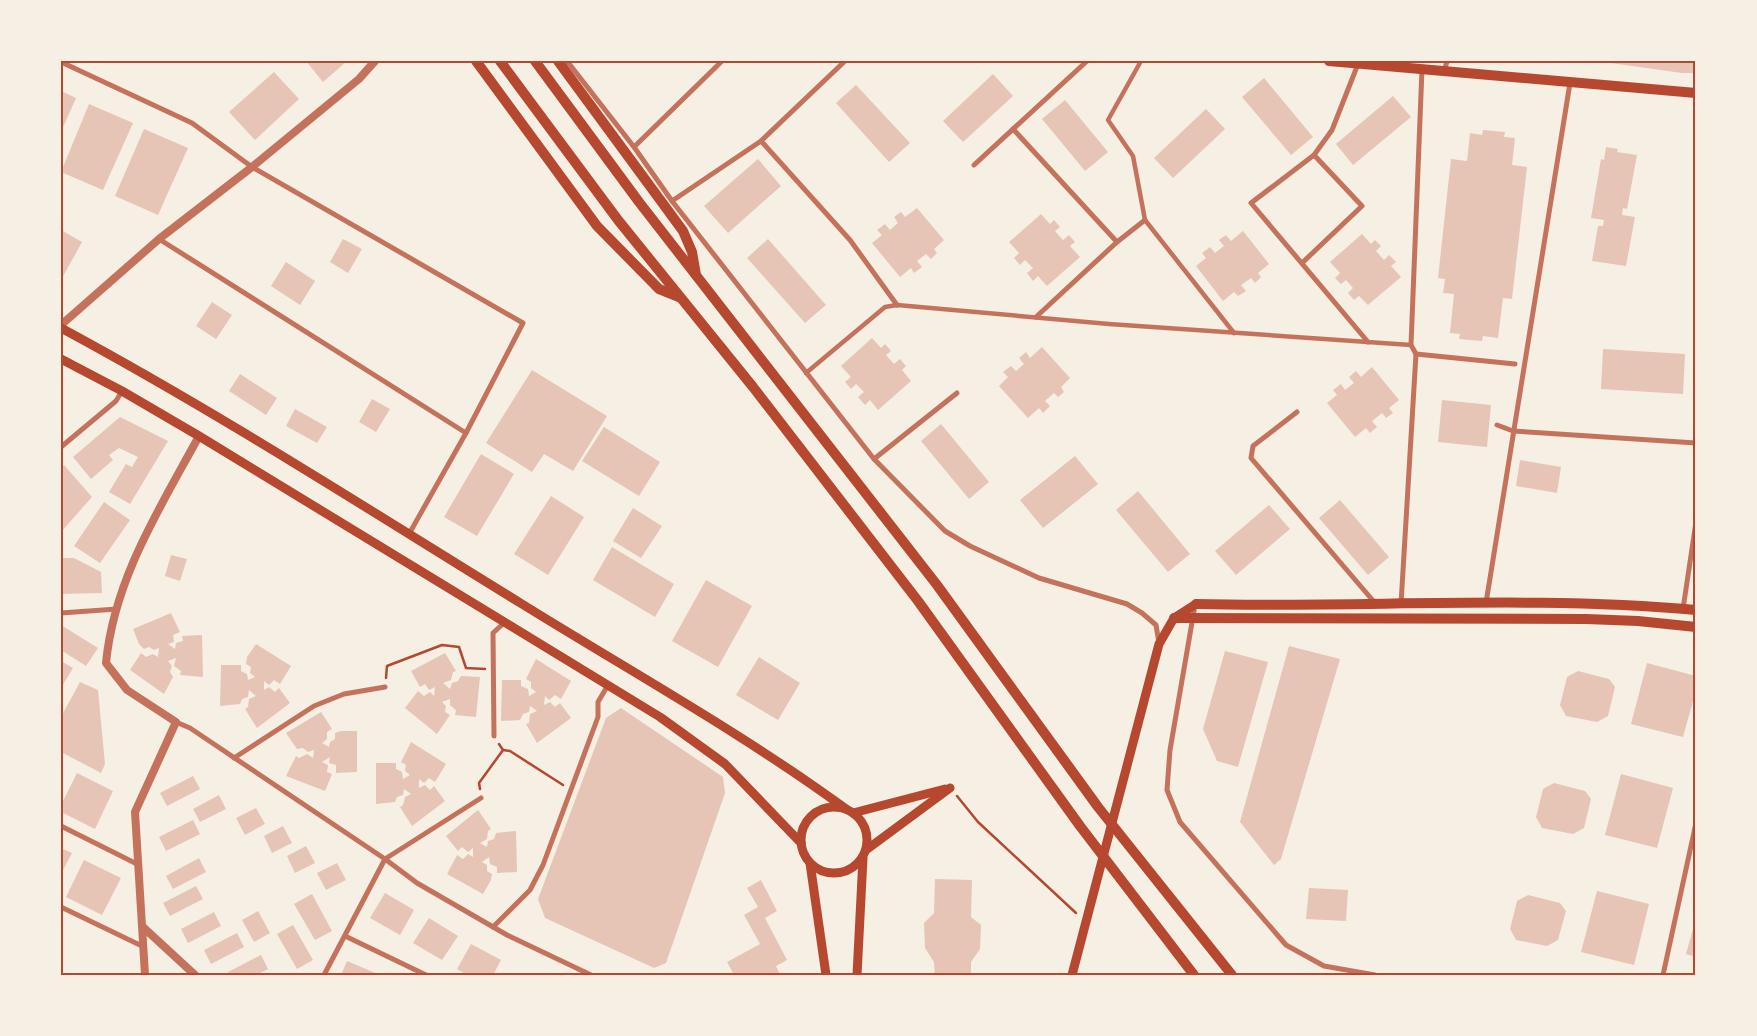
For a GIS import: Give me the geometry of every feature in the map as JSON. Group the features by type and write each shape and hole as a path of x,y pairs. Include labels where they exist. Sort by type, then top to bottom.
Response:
{"main road":[{"path":"476,61 597,226 659,289 681,298"},
{"path":"500,61 618,220 918,601 1080,826 1194,975"},
{"path":"534,61 639,202 937,585 1098,807 1232,975"},
{"path":"558,61 683,231 692,252 696,276"},
{"path":"1329,61 1696,93"},
{"path":"61,327 212,412 717,722 849,811 864,825 867,834 857,942 857,975"},
{"path":"61,359 122,390 505,622 660,717 726,764 801,843 810,863 826,975"},
{"path":"1072,975 1159,644 1174,618 1196,604 1278,606 1375,604 1613,605 1696,610"},
{"path":"1174,618 1586,619 1638,621 1696,627"},
{"path":"801,843 802,832 807,822 814,814 829,808 849,811 950,788"},
{"path":"810,863 828,873 838,873 852,868 865,854 950,788"}],"street":[{"path":"61,327 159,240 359,79 374,61"},
{"path":"567,61 634,147 672,201 874,458 945,531 970,546 1039,578 1127,604 1142,612 1156,625 1159,644"},
{"path":"634,147 722,61"},
{"path":"672,201 761,141 846,61"},
{"path":"974,165 1087,61"},
{"path":"1141,61 1108,120 1133,156 1145,220 1234,333"},
{"path":"1444,72 1447,61"},
{"path":"61,62 192,123 252,167 523,323 466,433 409,534"},
{"path":"1358,64 1332,130 1314,155 1252,203 1368,342"},
{"path":"1400,604 1416,354 1411,345 1422,69"},
{"path":"1486,604 1570,82"},
{"path":"1013,129 1117,242"},
{"path":"761,141 850,240 898,304"},
{"path":"1302,263 1362,206 1314,155"},
{"path":"1036,318 1117,242 1145,220"},
{"path":"159,240 466,433"},
{"path":"806,373 884,307 898,304 1036,318 1411,345"},
{"path":"1416,354 1515,364"},
{"path":"61,447 116,401 122,390"},
{"path":"874,458 957,394"},
{"path":"1297,412 1253,446 1252,458 1375,604"},
{"path":"1497,425 1514,431 1696,443"},
{"path":"199,436 132,560 116,609 106,663 127,690 176,722 190,728 385,859 417,883 492,927 591,975"},
{"path":"1683,609 1696,522"},
{"path":"1196,604 1170,750 1167,790 1180,822 1286,945 1324,966 1375,975"},
{"path":"61,613 116,609"},
{"path":"494,736 493,633 505,622"},
{"path":"492,927 530,890 543,865 598,717 598,702 608,685"},
{"path":"234,758 314,706 344,694 385,687"},
{"path":"145,975 144,928 135,812 176,722"},
{"path":"324,975 385,859 481,798"},
{"path":"1663,975 1696,823"},
{"path":"61,826 140,866"},
{"path":"61,907 145,948"},
{"path":"144,928 195,975"},
{"path":"344,936 426,975"}],"path":[{"path":"385,687 387,666 442,645 459,647 466,668 493,669"},
{"path":"494,736 503,750 510,751 571,789"},
{"path":"481,798 479,783 503,750"},
{"path":"950,788 978,822 1085,922"}],"building":[{"path":"306,61 347,61 323,82"},
{"path":"1596,61 1696,61 1696,73 1682,73"},
{"path":"274,72 299,99 255,140 229,112"},
{"path":"993,74 1013,96 963,142 943,121"},
{"path":"1264,78 1313,137 1291,155 1242,97"},
{"path":"856,85 910,143 889,162 836,103"},
{"path":"61,91 76,98 61,132"},
{"path":"1393,96 1411,117 1353,165 1336,144"},
{"path":"1065,100 1108,152 1085,171 1042,119"},
{"path":"89,104 133,123 103,190 61,172"},
{"path":"1206,109 1225,129 1173,178 1154,158"},
{"path":"144,129 188,148 158,215 115,196"},
{"path":"1483,130 1505,132 1504,137 1515,138 1512,165 1527,167 1512,299 1503,298 1498,338 1483,336 1482,341 1459,339 1460,334 1450,333 1454,294 1443,293 1445,279 1438,278 1451,159 1467,161 1470,133 1482,135"},
{"path":"1606,147 1618,149 1617,152 1637,155 1627,209 1623,208 1622,215 1635,217 1626,266 1592,261 1598,226 1603,226 1604,220 1591,218 1601,159 1604,160"},
{"path":"758,159 781,186 728,233 704,206"},
{"path":"917,208 944,240 934,249 937,253 931,259 926,254 917,261 922,267 914,273 911,268 900,277 872,243 882,235 877,230 885,224 890,230 898,223 894,217 901,212 905,217"},
{"path":"1041,214 1050,224 1054,220 1060,227 1055,231 1063,240 1069,235 1075,242 1070,246 1080,257 1047,286 1038,276 1033,281 1027,273 1033,268 1025,260 1020,265 1014,258 1019,253 1009,242"},
{"path":"61,230 82,242 61,280"},
{"path":"1243,231 1269,264 1258,273 1261,277 1255,283 1251,278 1241,285 1246,291 1238,296 1234,292 1223,301 1196,266 1206,258 1202,253 1210,247 1215,253 1224,246 1219,240 1226,235 1231,241"},
{"path":"1362,234 1371,244 1375,240 1381,246 1376,251 1384,260 1389,255 1396,262 1391,266 1401,277 1368,305 1359,296 1354,300 1348,293 1353,288 1346,280 1341,284 1335,278 1340,273 1330,262"},
{"path":"343,239 362,249 348,273 330,262"},
{"path":"768,239 826,305 805,323 747,258"},
{"path":"286,262 315,281 300,305 271,286"},
{"path":"212,302 232,315 216,339 196,326"},
{"path":"872,338 881,348 885,344 891,351 886,355 894,364 900,359 906,366 902,370 911,381 878,410 870,400 865,405 858,397 864,392 856,384 851,389 845,382 851,377 841,366"},
{"path":"1042,347 1070,378 1061,387 1064,392 1058,397 1054,393 1045,401 1050,406 1043,413 1039,408 1028,418 999,386 1008,377 1003,372 1011,366 1016,371 1024,364 1019,358 1026,352 1030,358"},
{"path":"1603,349 1685,354 1683,394 1601,389"},
{"path":"1372,367 1399,400 1389,408 1393,413 1386,418 1382,413 1372,421 1377,427 1370,433 1366,428 1355,437 1327,403 1337,395 1333,390 1341,384 1345,390 1354,383 1349,377 1356,371 1361,377"},
{"path":"532,370 607,416 573,471 544,454 532,472 486,443"},
{"path":"240,374 277,398 266,415 229,391"},
{"path":"372,399 390,409 376,432 359,422"},
{"path":"1442,400 1491,405 1487,447 1438,442"},
{"path":"295,409 327,427 317,443 286,426"},
{"path":"120,417 168,441 130,504 109,492 126,464 132,467 138,457 119,448 109,455 113,460 91,479 73,457"},
{"path":"941,424 989,482 969,499 921,441"},
{"path":"604,427 660,462 639,496 582,461"},
{"path":"481,454 514,474 477,536 444,517"},
{"path":"1075,456 1098,484 1043,528 1020,500"},
{"path":"1520,460 1561,467 1557,493 1516,486"},
{"path":"64,465 92,497 61,532 61,468"},
{"path":"1138,491 1190,554 1168,572 1116,510"},
{"path":"551,496 584,517 548,575 514,554"},
{"path":"1340,500 1389,557 1368,575 1319,518"},
{"path":"104,502 130,520 100,563 74,546"},
{"path":"1269,505 1290,529 1236,575 1215,551"},
{"path":"633,508 662,526 641,558 613,541"},
{"path":"612,547 674,584 655,617 593,580"},
{"path":"171,555 187,559 180,581 165,576"},
{"path":"61,558 74,558 101,572 102,593 61,594"},
{"path":"706,580 752,606 718,667 672,641"},
{"path":"171,613 180,632 173,635 174,642 168,644 175,649 176,643 183,641 182,636 202,635 203,677 180,675 181,671 174,666 176,658 168,661 172,666 170,672 173,677 164,694 130,670 141,653 146,657 153,654 158,657 159,648 154,650 149,647 144,649 139,644 133,629"},
{"path":"61,625 98,648 86,666 61,650"},
{"path":"256,644 291,666 280,684 274,680 269,685 264,681 264,690 269,687 275,692 279,688 290,703 257,728 245,709 248,707 249,699 256,696 249,690 248,697 242,699 240,704 220,706 221,665 241,665 241,671 247,674 248,680 255,677 250,673 251,667 246,664 247,657"},
{"path":"1289,646 1340,659 1281,859 1274,865 1240,822"},
{"path":"1225,651 1268,662 1238,767 1217,761 1203,729"},
{"path":"445,653 456,671 453,672 451,680 443,683 450,689 452,683 458,681 461,676 480,677 476,717 455,715 456,710 450,705 450,699 442,702 446,706 445,712 450,715 437,734 405,708 418,691 424,696 430,692 434,696 435,687 429,690 425,684 420,687 411,671"},
{"path":"759,657 800,683 778,720 736,695"},
{"path":"536,659 571,681 561,699 555,695 549,700 545,696 544,705 550,702 555,707 560,703 571,718 537,743 526,724 529,723 530,714 537,711 530,706 529,712 523,714 520,720 501,721 502,680 521,680 521,686 528,689 529,696 536,692 531,688 531,682 526,679"},
{"path":"61,661 73,668 61,688"},
{"path":"1647,663 1696,676 1696,690 1683,737 1631,724"},
{"path":"1578,671 1609,679 1615,687 1608,716 1597,722 1566,716 1560,705 1567,677"},
{"path":"80,682 98,690 105,764 101,773 61,752 61,717"},
{"path":"621,708 723,777 725,793 666,963 654,968 545,918 538,899 606,718"},
{"path":"321,712 332,729 327,732 327,739 322,743 329,747 330,742 335,739 335,733 357,731 357,772 336,773 336,765 329,763 330,757 322,762 328,765 327,772 332,774 325,791 286,776 296,756 299,758 307,754 313,758 314,750 308,752 303,748 297,749 286,733"},
{"path":"411,742 446,764 435,782 429,778 424,783 419,779 419,788 425,785 430,790 434,786 445,801 412,826 400,807 403,805 405,797 411,794 404,789 403,795 397,797 395,802 376,804 376,763 396,763 396,769 402,772 403,779 410,775 405,771 406,765 401,762"},
{"path":"77,773 113,791 95,829 61,812 61,805"},
{"path":"1621,774 1673,788 1657,848 1605,835"},
{"path":"193,776 200,789 167,806 160,793"},
{"path":"1554,783 1585,791 1591,799 1584,828 1573,834 1542,828 1536,817 1543,789"},
{"path":"219,795 226,809 200,822 193,809"},
{"path":"256,808 265,824 245,835 236,818"},
{"path":"478,810 491,829 488,831 487,839 480,843 487,847 488,841 494,839 496,833 516,831 517,872 497,873 497,867 490,864 489,857 482,862 487,865 487,871 492,874 491,880 483,894 447,874 457,855 463,859 468,854 473,857 473,848 468,852 462,847 458,851 446,836"},
{"path":"193,820 200,834 166,851 159,837"},
{"path":"283,826 292,843 272,853 264,836"},
{"path":"306,846 315,863 295,873 287,856"},
{"path":"61,848 72,853 61,874"},
{"path":"199,858 206,872 173,889 166,876"},
{"path":"84,860 121,878 102,915 66,897"},
{"path":"337,863 346,880 326,890 317,873"},
{"path":"935,879 972,880 971,917 981,925 980,949 971,962 971,975 935,975 934,962 925,948 924,923 934,913"},
{"path":"761,880 777,911 765,918 787,960 776,966 780,975 734,975 727,962 760,944 744,915 758,907 747,888"},
{"path":"196,886 203,899 170,916 163,903"},
{"path":"1309,888 1348,890 1346,921 1306,919"},
{"path":"1597,891 1649,904 1634,965 1581,952"},
{"path":"385,893 414,910 400,935 370,918"},
{"path":"312,894 332,931 315,940 294,904"},
{"path":"1528,895 1560,903 1566,911 1558,940 1547,946 1516,940 1510,929 1517,901"},
{"path":"258,911 270,933 254,942 242,920"},
{"path":"214,912 221,926 188,943 181,929"},
{"path":"429,918 458,936 442,960 413,943"},
{"path":"1696,918 1696,957 1686,954"},
{"path":"293,925 313,960 297,969 277,934"},
{"path":"237,933 244,947 211,964 204,950"},
{"path":"471,944 501,960 493,975 467,975 457,969"},
{"path":"261,955 268,969 256,975 229,975 228,972"},
{"path":"347,961 380,975 341,975"}]}
